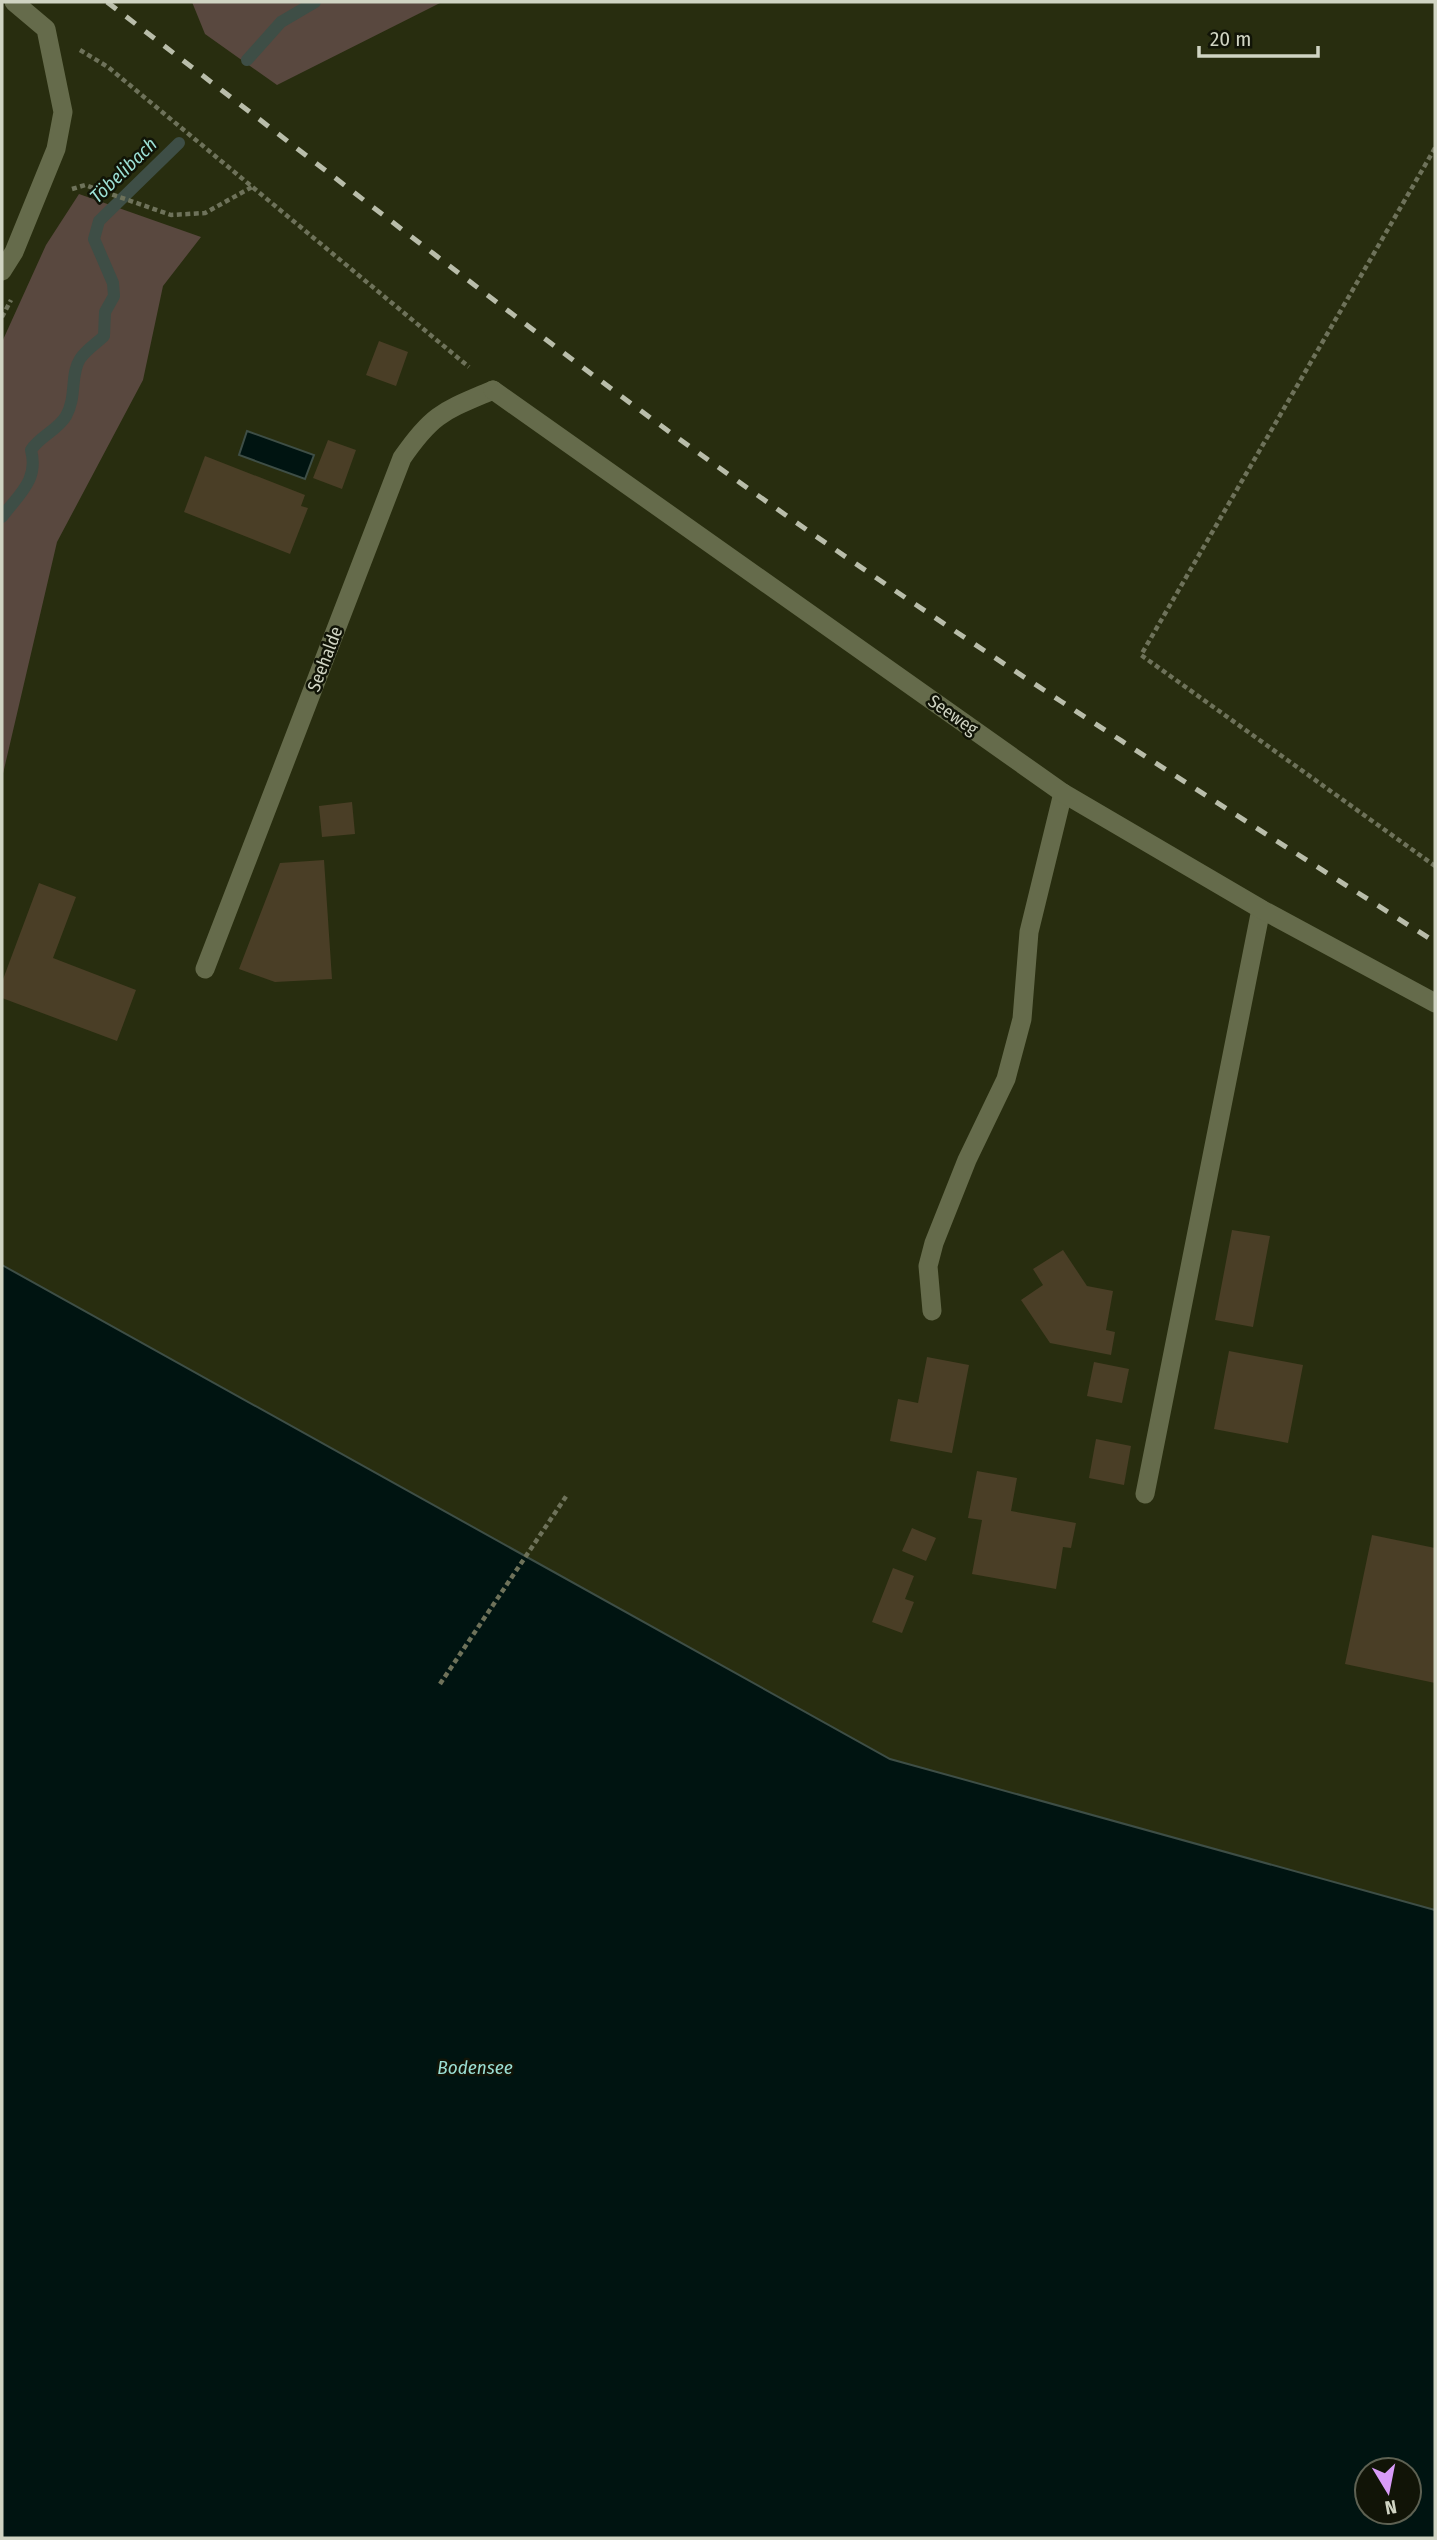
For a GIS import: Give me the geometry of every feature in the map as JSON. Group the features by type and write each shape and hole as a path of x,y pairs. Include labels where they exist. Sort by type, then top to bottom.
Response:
{"street":[{"path":"2,271 19,241 58,136 62,112 46,29 14,2"},
{"name":"Seeweg","path":"493,390 1063,793 1261,909 1435,1003"},
{"name":"Seehalde","path":"205,969 402,458 420,431 439,413 493,390"},
{"path":"932,1311 928,1266 934,1243 967,1160 1006,1079 1022,1019 1029,932 1063,793"},
{"path":"1145,1494 1261,909"}],"path":[{"path":"46,29 108,67 456,355 493,390"},
{"path":"1435,148 1141,655 1435,866"},
{"path":"85,185 171,215 205,213 252,187"},
{"path":"440,1684 567,1495"}],"shaded area":[{"path":"192,2 442,2 277,85 205,34"},
{"path":"79,194 201,237 163,286 143,380 57,542 2,778 2,342 46,245"}],"water":[{"path":"247,431 314,455 305,479 239,455"},
{"name":"Bodensee","path":"2,1265 890,1759 1435,1910 1435,2538 2,2538"}],"building":[{"path":"379,341 408,352 396,386 366,375"},
{"path":"328,440 356,450 342,489 313,478"},
{"path":"205,456 305,495 301,506 308,508 290,554 184,512"},
{"path":"352,802 355,834 322,837 319,806"},
{"path":"324,860 332,979 275,982 239,969 280,863"},
{"path":"39,883 76,897 53,958 136,990 117,1041 2,998 2,982"},
{"path":"1232,1230 1270,1236 1253,1327 1215,1320"},
{"path":"1063,1250 1087,1286 1113,1291 1106,1330 1115,1332 1111,1355 1050,1343 1021,1300 1043,1285 1033,1269"},
{"path":"1229,1351 1303,1365 1288,1443 1214,1429"},
{"path":"927,1357 969,1365 952,1453 890,1441 898,1399 918,1403"},
{"path":"1094,1362 1129,1369 1122,1403 1087,1396"},
{"path":"1096,1439 1131,1446 1124,1485 1089,1478"},
{"path":"977,1471 1017,1478 1011,1511 1076,1523 1071,1548 1063,1547 1056,1589 972,1574 982,1520 968,1518"},
{"path":"912,1528 936,1538 926,1561 902,1551"},
{"path":"1372,1535 1435,1548 1435,1683 1345,1664"},
{"path":"893,1568 914,1576 905,1599 914,1602 902,1633 872,1622"}],"waterway":[{"name":"Töbelibach","path":"247,60 281,22 315,2"},
{"name":"Töbelibach","path":"2,517 30,478 33,461 31,450 66,416 80,359 104,336 105,312 114,296 113,283 94,239 99,221 179,143"}],"railway":[{"path":"107,2 633,405 829,546 1030,681 1435,942"}]}
